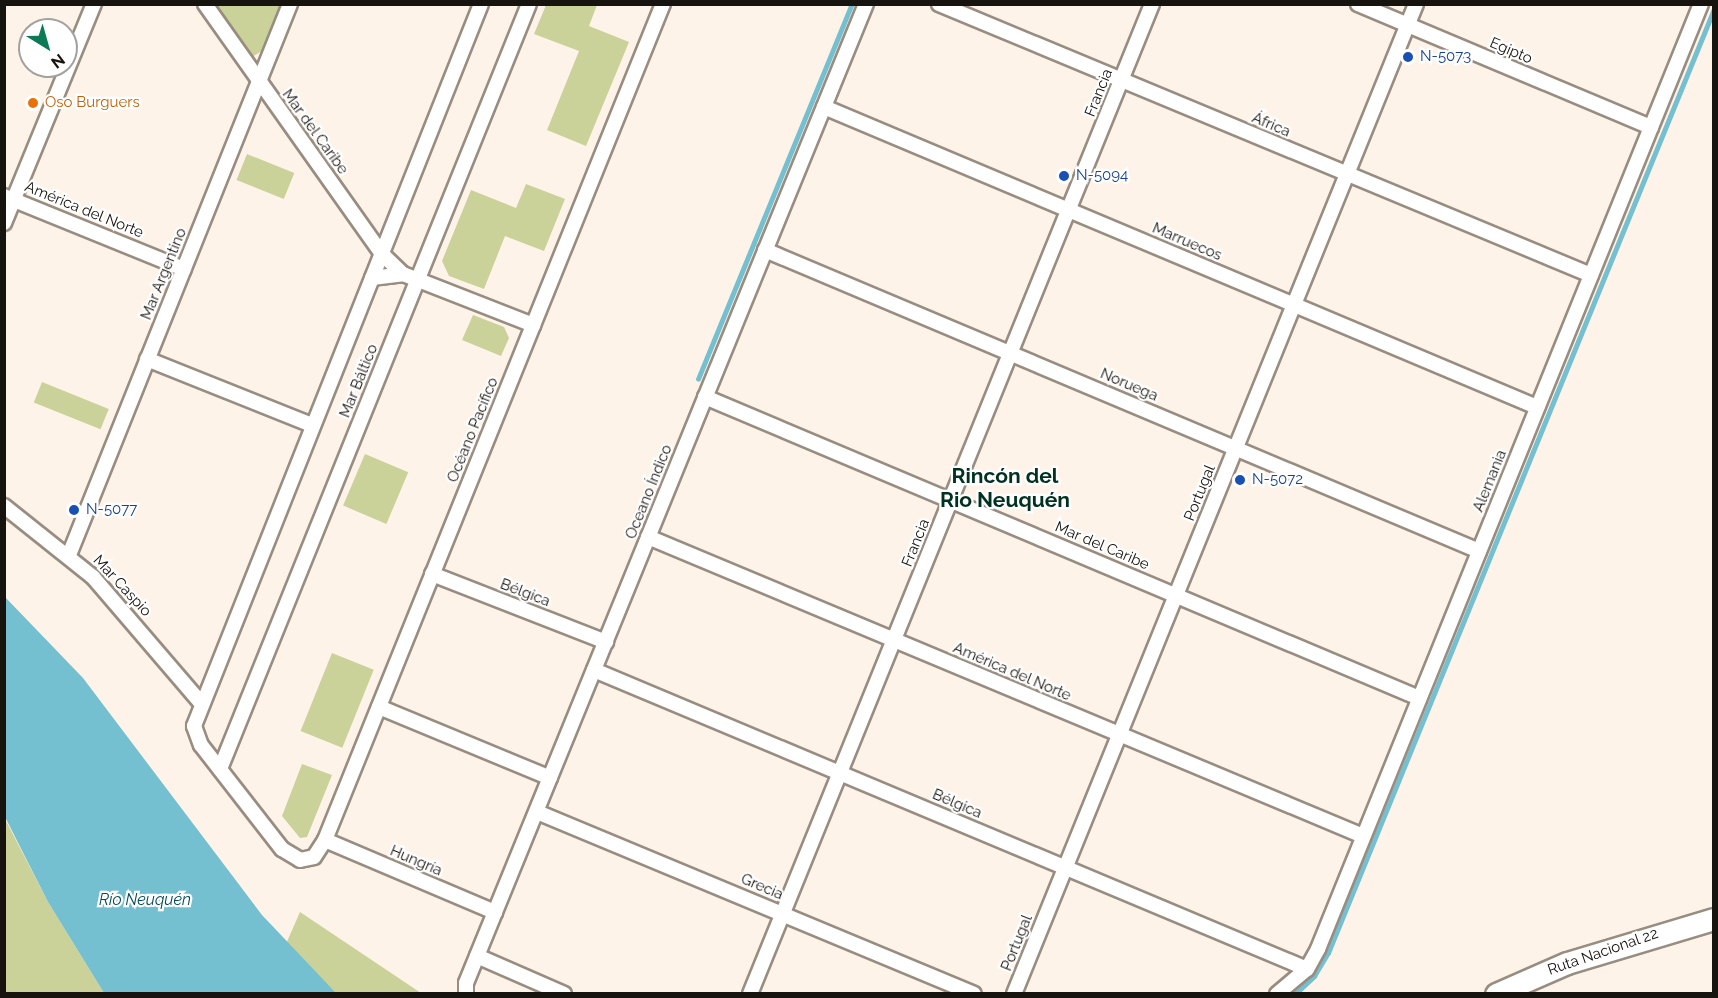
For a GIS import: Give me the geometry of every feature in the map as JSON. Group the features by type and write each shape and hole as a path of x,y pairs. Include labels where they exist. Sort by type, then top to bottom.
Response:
{"highway":[{"name":"Ruta Nacional 22","path":"1496,993 1567,963 1713,919"}],"street":[{"path":"4,224 9,198 94,4"},
{"name":"Mar del Caribe","path":"205,4 381,253 403,274 533,325"},
{"name":"Mar Argentino","path":"69,555 290,4"},
{"name":"Mar Báltico","path":"220,769 197,739 194,726 201,703 481,4"},
{"name":"Mar Báltico","path":"220,769 529,4"},
{"name":"Océano Pacífico","path":"220,769 286,853 305,860 317,854 325,840 663,4"},
{"name":"Oceano Índico","path":"466,993 477,956 866,4"},
{"name":"África","path":"939,4 1591,275"},
{"name":"Francia","path":"750,993 1152,4"},
{"name":"Egipto","path":"1358,4 1651,127"},
{"name":"Portugal","path":"1014,993 1416,4"},
{"name":"Alemania","path":"1307,969 1701,4"},
{"name":"Marruecos","path":"824,107 1537,407"},
{"name":"América del Norte","path":"9,198 184,269"},
{"name":"Noruega","path":"765,250 1479,551"},
{"name":"Mar del Caribe","path":"372,278 403,274"},
{"path":"147,359 312,425"},
{"name":"Mar del Caribe","path":"705,397 1419,698"},
{"name":"Mar Caspio","path":"4,506 69,555 106,590 201,703"},
{"name":"América del Norte","path":"648,537 1363,836"},
{"name":"Bélgica","path":"432,574 606,642"},
{"name":"Bélgica","path":"594,670 1307,969"},
{"path":"378,707 550,778"},
{"name":"Grecia","path":"537,812 974,993"},
{"name":"Hungría","path":"325,840 495,912"},
{"path":"477,956 564,993"},
{"path":"1278,993 1307,969"}],"green space":[{"path":"210,5 281,5 262,51 250,58"},
{"path":"546,5 597,5 589,26 629,42 586,146 547,130 579,51 534,34"},
{"path":"247,154 294,173 284,199 237,180"},
{"path":"526,184 565,199 544,251 505,236 484,289 449,276 442,261 471,190 516,208"},
{"path":"473,315 504,327 509,338 501,356 462,340"},
{"path":"42,382 109,409 101,429 34,402"},
{"path":"365,454 408,472 386,524 343,506"},
{"path":"332,653 374,670 342,748 301,731"},
{"path":"302,764 332,775 307,837 300,838 282,816"},
{"path":"4,817 48,902 104,993 5,993"},
{"path":"300,912 421,993 336,993 286,944"}],"water":[{"name":"Río Neuquén","path":"5,597 83,678 262,915 336,993 104,993 48,902 5,817"}],"waterway":[{"path":"698,379 852,4"},
{"path":"1295,994 1314,976 1328,953 1714,9"}],"place":[{"name":"N-5073","path":"1408,57"},
{"name":"Oso Burguers","path":"33,103"},
{"name":"N-5094","path":"1064,176"},
{"name":"N-5072","path":"1240,480"},
{"name":"N-5077","path":"74,510"}],"district":[{"name":"Rincón del Rio Neuquén","path":"1005,488"}]}
